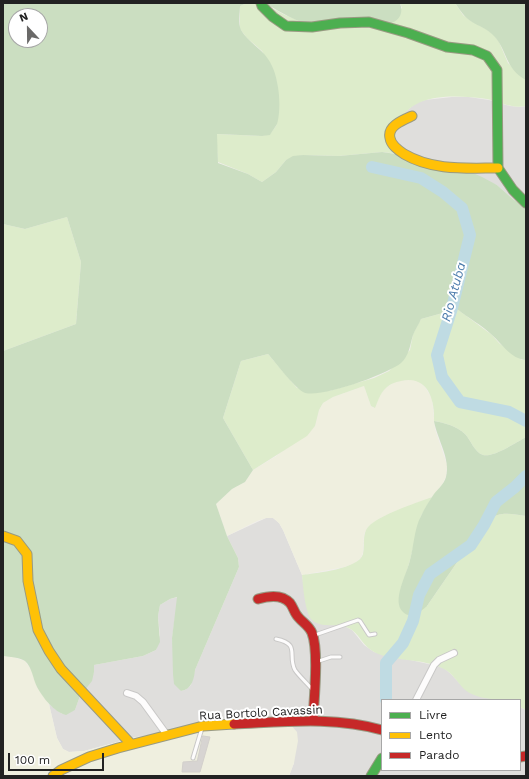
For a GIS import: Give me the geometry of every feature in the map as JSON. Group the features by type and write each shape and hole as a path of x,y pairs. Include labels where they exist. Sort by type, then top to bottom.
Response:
{"street":[{"path":"261,3 273,17 286,26 312,26 369,22 408,33 448,47 473,50 487,56 497,70 498,168 513,190 526,203"},
{"path":"412,116 405,119 390,132 389,137 397,150 414,159 436,166 498,168"},
{"path":"3,536 17,542 27,554 28,581 38,630 48,651 60,669 131,744"},
{"path":"258,599 263,597 286,599 297,616 310,629 313,635 315,663 312,720"},
{"path":"417,699 434,665 439,660 454,653"},
{"path":"127,693 136,696 143,702 167,735"},
{"name":"Rua Bortolo Cavassin","path":"53,776 89,757 131,744 202,726 312,720 365,725 381,730"},
{"path":"371,776 381,760"}],"lane":[{"path":"313,635 358,620 369,635 375,634"},
{"path":"276,639 290,645 296,671 314,690"},
{"path":"315,663 331,657 340,657"},
{"path":"193,758 202,726"}],"shaded area":[{"path":"469,97 489,100 510,106 526,106 526,206 514,200 497,185 435,160 398,154 395,137 396,127 405,112 416,103 425,100"},
{"path":"266,518 273,518 279,523 283,530 302,575 307,607 352,630 364,645 374,652 444,668 471,693 494,699 381,699 381,771 521,771 521,708 526,710 526,776 289,776 294,763 136,737 84,751 69,752 63,749 57,738 49,704 62,714 75,710 80,696 94,672 94,665 143,656 156,650 160,635 158,616 160,605 170,599 178,597 172,638 181,691 185,690 191,685 195,670 239,567 238,558 227,536"}],"green space":[{"path":"3,3 247,3 240,6 240,27 247,38 265,55 272,65 277,82 279,100 277,124 270,135 217,134 218,163 248,174 262,182 276,172 286,160 293,156 339,156 382,152 424,158 464,169 497,185 514,200 526,206 526,360 511,354 488,331 457,309 421,319 413,335 408,354 401,363 394,368 352,385 337,389 311,394 303,392 290,380 268,354 241,361 223,418 253,470 245,482 232,489 216,504 227,536 238,558 239,567 195,670 192,683 188,688 181,691 174,684 172,638 177,597 160,605 158,616 160,642 156,650 143,656 94,665 92,681 80,696 75,710 66,715 53,708 42,696 29,666 25,661 3,656 3,351 76,324 81,262 67,217 25,229 3,224"},
{"path":"247,3 263,3 285,15 305,23 368,28 378,27 402,8 400,3 455,3 463,15 494,35 499,42 508,63 526,80 526,106 516,107 487,99 462,97 436,98 423,101 412,106 403,115 397,126 396,136 398,154 382,152 339,156 303,155 286,160 276,172 262,182 248,174 218,162 216,134 262,136 270,134 276,126 278,116 277,82 262,51 247,38 240,29 240,6"},
{"path":"263,3 400,3 401,13 397,20 389,24 378,26 354,27 317,25 294,19"},
{"path":"455,3 526,3 526,80 514,70 498,41 493,35 486,29 469,20"},
{"path":"67,217 81,262 76,324 3,351 3,224 25,229"},
{"path":"457,309 522,360 526,360 526,437 499,452 483,455 477,451 462,431 451,425 434,421 433,405 424,385 410,380 401,381 385,389 380,395 375,408 371,406 364,386 333,397 323,403 319,410 315,426 307,436 253,470 223,418 241,361 268,354 297,388 329,391 374,378 389,371 410,350 413,334 421,319"},
{"path":"410,379 420,382 425,387 432,399 435,429 447,465 446,477 442,485 432,497 380,518 368,527 364,534 363,552 361,558 353,564 344,567 302,575 283,530 279,523 273,518 266,518 257,521 227,536 216,504 232,489 245,482 253,470 275,457 315,426 319,410 323,403 333,397 364,386 371,406 374,408 381,393 386,388 394,382"},
{"path":"434,421 451,425 462,431 477,451 483,455 499,452 526,437 526,516 504,514 494,516 484,523 427,606 416,614 409,615 403,612 400,607 399,594 410,560 415,532 423,511 434,494 444,483 447,470 447,463"},
{"path":"432,497 421,516 402,587 427,606 484,523 494,516 504,514 526,516 526,710 521,708 521,699 491,699 476,696 464,689 449,672 442,668 425,663 390,657 374,652 347,627 321,625 316,623 310,617 305,599 302,575 346,567 360,559 363,554 364,536 368,527 380,518"},
{"path":"3,656 13,657 25,661 32,671 37,687 49,704 57,738 63,749 69,752 84,751 136,737 173,731 291,725 297,732 298,741 294,763 289,776 3,776"}],"building":[{"path":"203,736 210,737 200,772 182,772 183,762 197,761"}],"waterway":[{"name":"Rio Atuba","path":"372,167 421,178 443,192 462,208 470,235 452,308 437,355 442,377 460,402 509,412 526,421"},
{"name":"Rio Atuba","path":"386,699 386,663 403,643 413,621 419,595 430,574 471,545 496,502 526,476"}],"traffic: fast":[{"path":"261,3 273,17 286,26 312,27 340,23 369,22 408,33 447,47 473,50 487,56 497,70 498,168 513,190 526,203"},
{"path":"371,776 381,760"}],"traffic: slow":[{"path":"412,116 396,124 391,130 390,134 393,145 404,154 438,166 498,168"},
{"path":"3,536 17,541 27,554 28,581 38,630 49,651 61,669 131,744"},
{"path":"53,776 61,770 89,757 118,748 203,726 234,724"}],"traffic: jam":[{"path":"258,599 275,596 287,600 291,604 295,613 312,633 316,663 313,720"},
{"path":"234,724 327,721 381,730"},
{"path":"521,757 526,756"}]}
